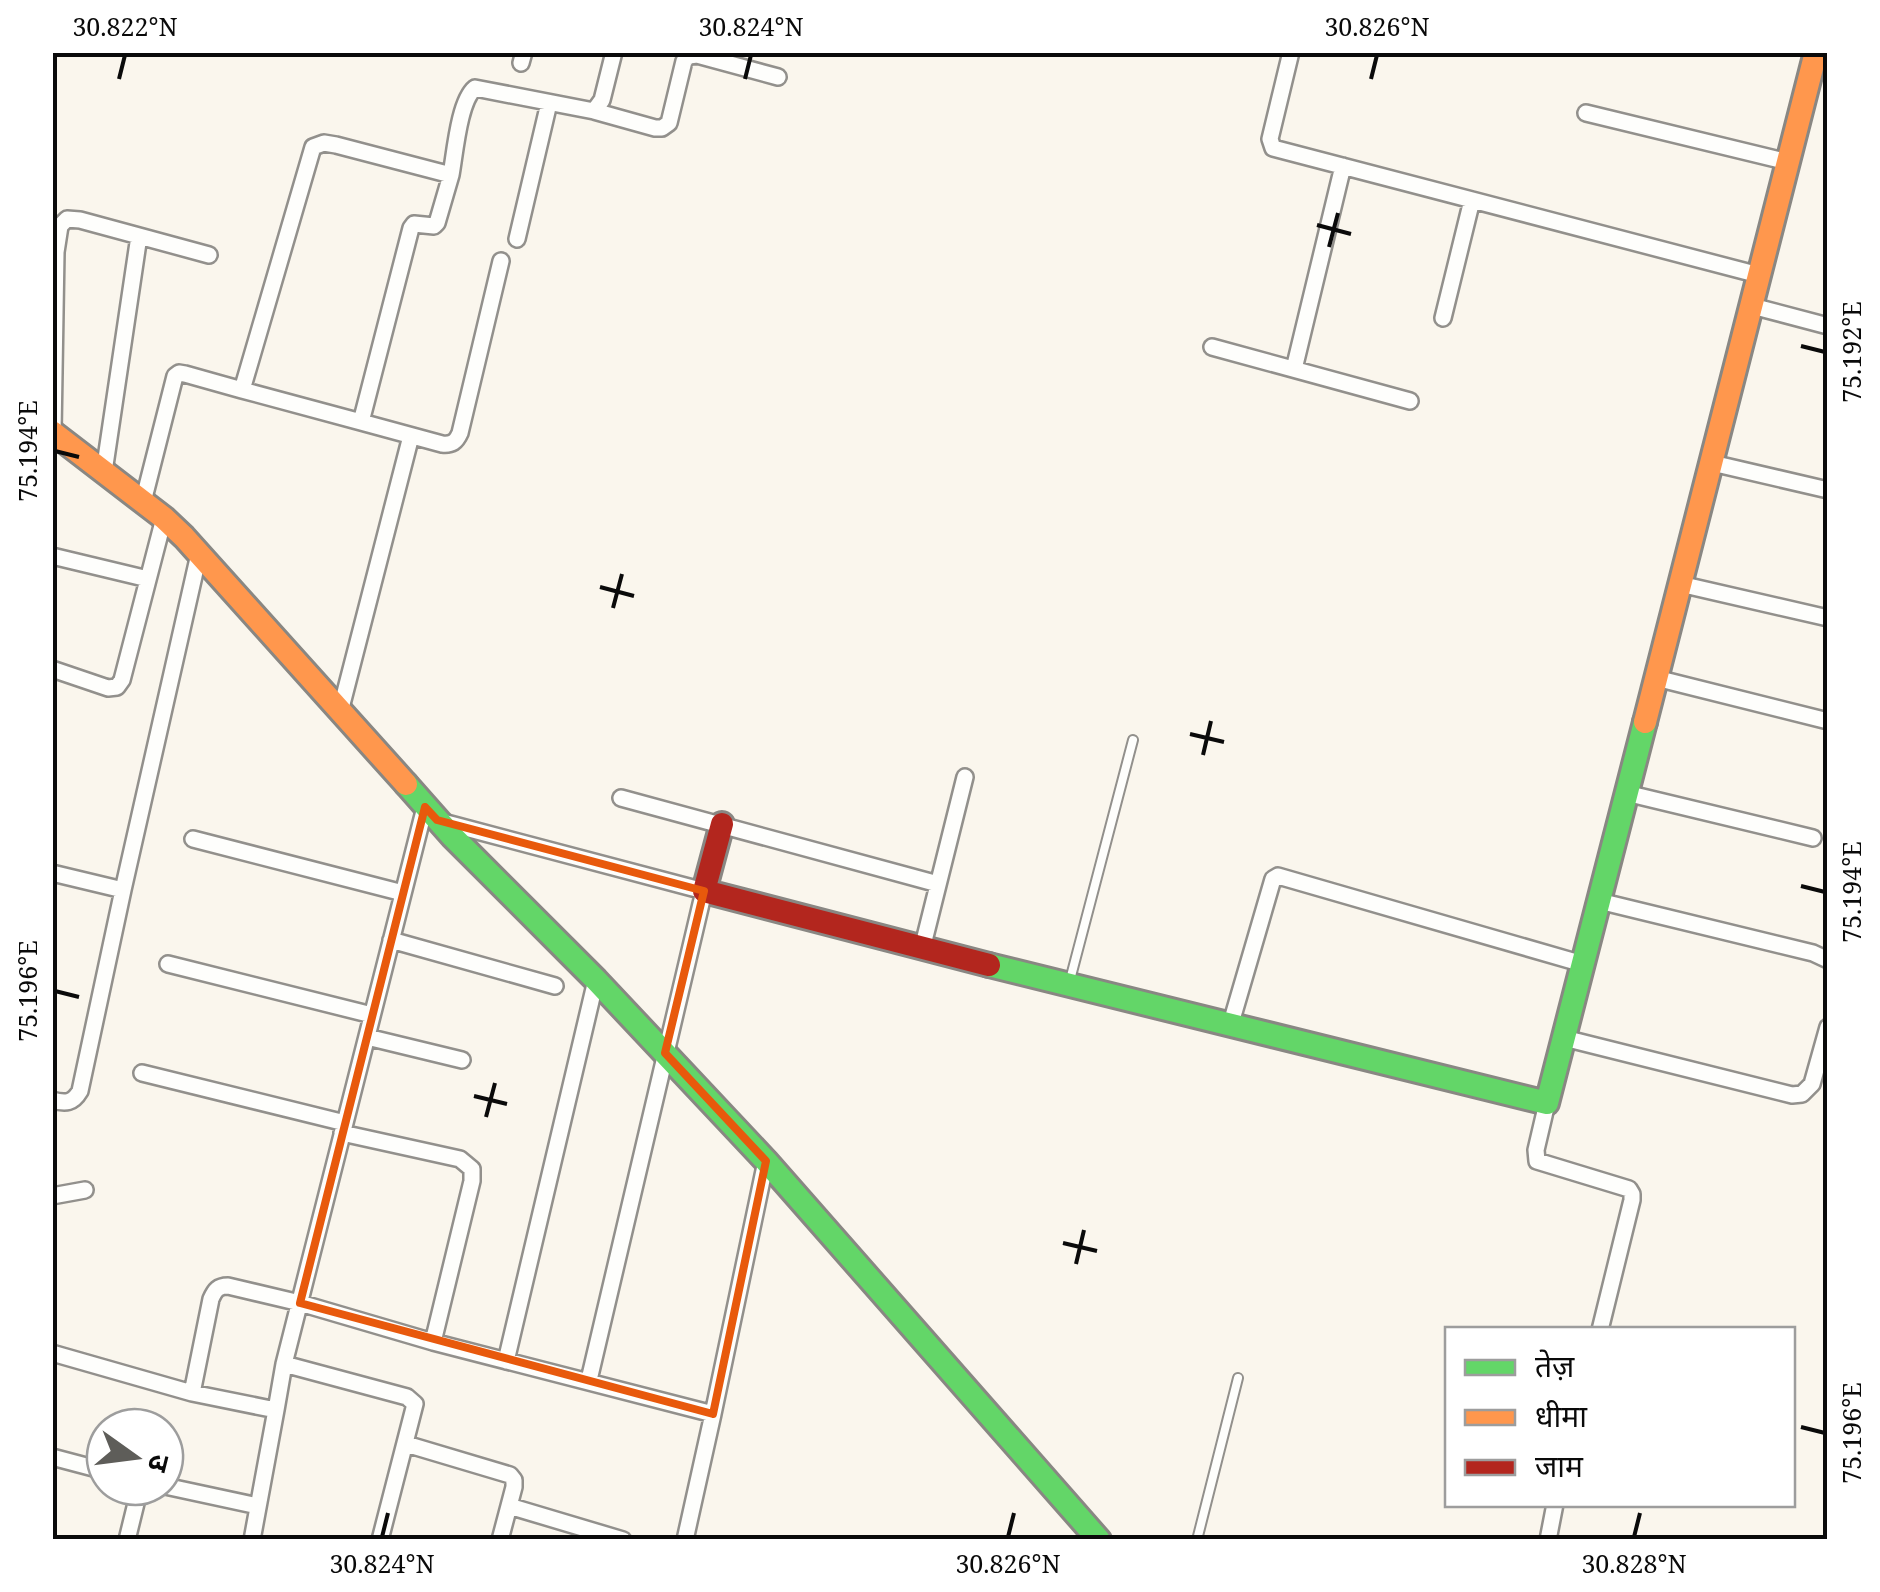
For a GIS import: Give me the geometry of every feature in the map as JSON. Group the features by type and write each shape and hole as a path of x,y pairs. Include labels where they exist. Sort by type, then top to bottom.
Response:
{"street":[{"path":"594,111 602,100 614,52"},
{"path":"1291,52 1270,144 1273,148 1759,275"},
{"path":"1601,1327 1632,1194 1629,1189 1537,1160 1536,1150 1816,52"},
{"path":"362,422 411,228 414,224 437,223 470,90 594,111 662,128 668,124 684,61 689,56 778,77"},
{"path":"517,240 549,103"},
{"path":"1586,113 1788,162"},
{"path":"242,390 313,147 324,143 336,145 451,174"},
{"path":"1294,370 1343,166"},
{"path":"1443,318 1472,200"},
{"path":"209,255 80,220 68,219 60,226 56,252 53,432 164,518 199,554 431,814 596,980 766,1161 1098,1540"},
{"path":"104,472 139,236"},
{"path":"143,502 175,376 179,373 442,444 456,441 501,262"},
{"path":"1752,306 1828,326"},
{"path":"1212,347 1410,401"},
{"path":"340,712 411,436"},
{"path":"1712,463 1828,490"},
{"path":"52,669 100,686 117,687 164,518"},
{"path":"52,1100 66,1103 80,1091 199,554"},
{"path":"52,556 148,579"},
{"path":"1680,584 1828,618"},
{"path":"1656,678 1828,721"},
{"path":"922,949 965,777"},
{"path":"1626,793 1813,838"},
{"path":"621,798 938,884"},
{"path":"431,814 922,949 1547,1103"},
{"path":"252,1540 284,1364 391,940 431,814"},
{"path":"589,1380 722,824"},
{"path":"193,839 404,893"},
{"path":"52,872 122,890"},
{"path":"1231,1024 1273,879 1278,876 1583,964"},
{"path":"1600,901 1813,952 1828,960"},
{"path":"391,940 555,986"},
{"path":"168,964 372,1015"},
{"path":"506,1361 596,980"},
{"path":"1564,1038 1792,1095 1802,1094 1812,1084 1828,1027"},
{"path":"367,1037 462,1060"},
{"path":"142,1072 460,1160 472,1170 433,1342"},
{"path":"684,1540 766,1161"},
{"path":"52,1196 85,1190"},
{"path":"192,1393 215,1290 228,1286 714,1414"},
{"path":"52,1353 192,1393 276,1410"},
{"path":"284,1364 412,1399 415,1404 380,1540"},
{"path":"406,1444 510,1475 514,1487 500,1540"},
{"path":"52,1457 85,1466"},
{"path":"185,1490 258,1506"},
{"path":"509,1506 623,1540"},
{"path":"126,1540 135,1507"},
{"path":"1548,1540 1555,1507"}],"lane":[{"path":"1068,984 1133,740"},
{"path":"1197,1540 1238,1378"}],"highlighted area":[{"path":"425,807 437,820 704,891 665,1053 766,1161 713,1414 300,1303"}],"traffic: fast":[{"path":"989,965 1547,1103 1645,722"},
{"path":"406,784 766,1161 1099,1540"}],"traffic: slow":[{"path":"1645,722 1816,52"},
{"path":"52,432 184,537 406,784"}],"traffic: jam":[{"path":"722,824 704,891 989,965"}]}
